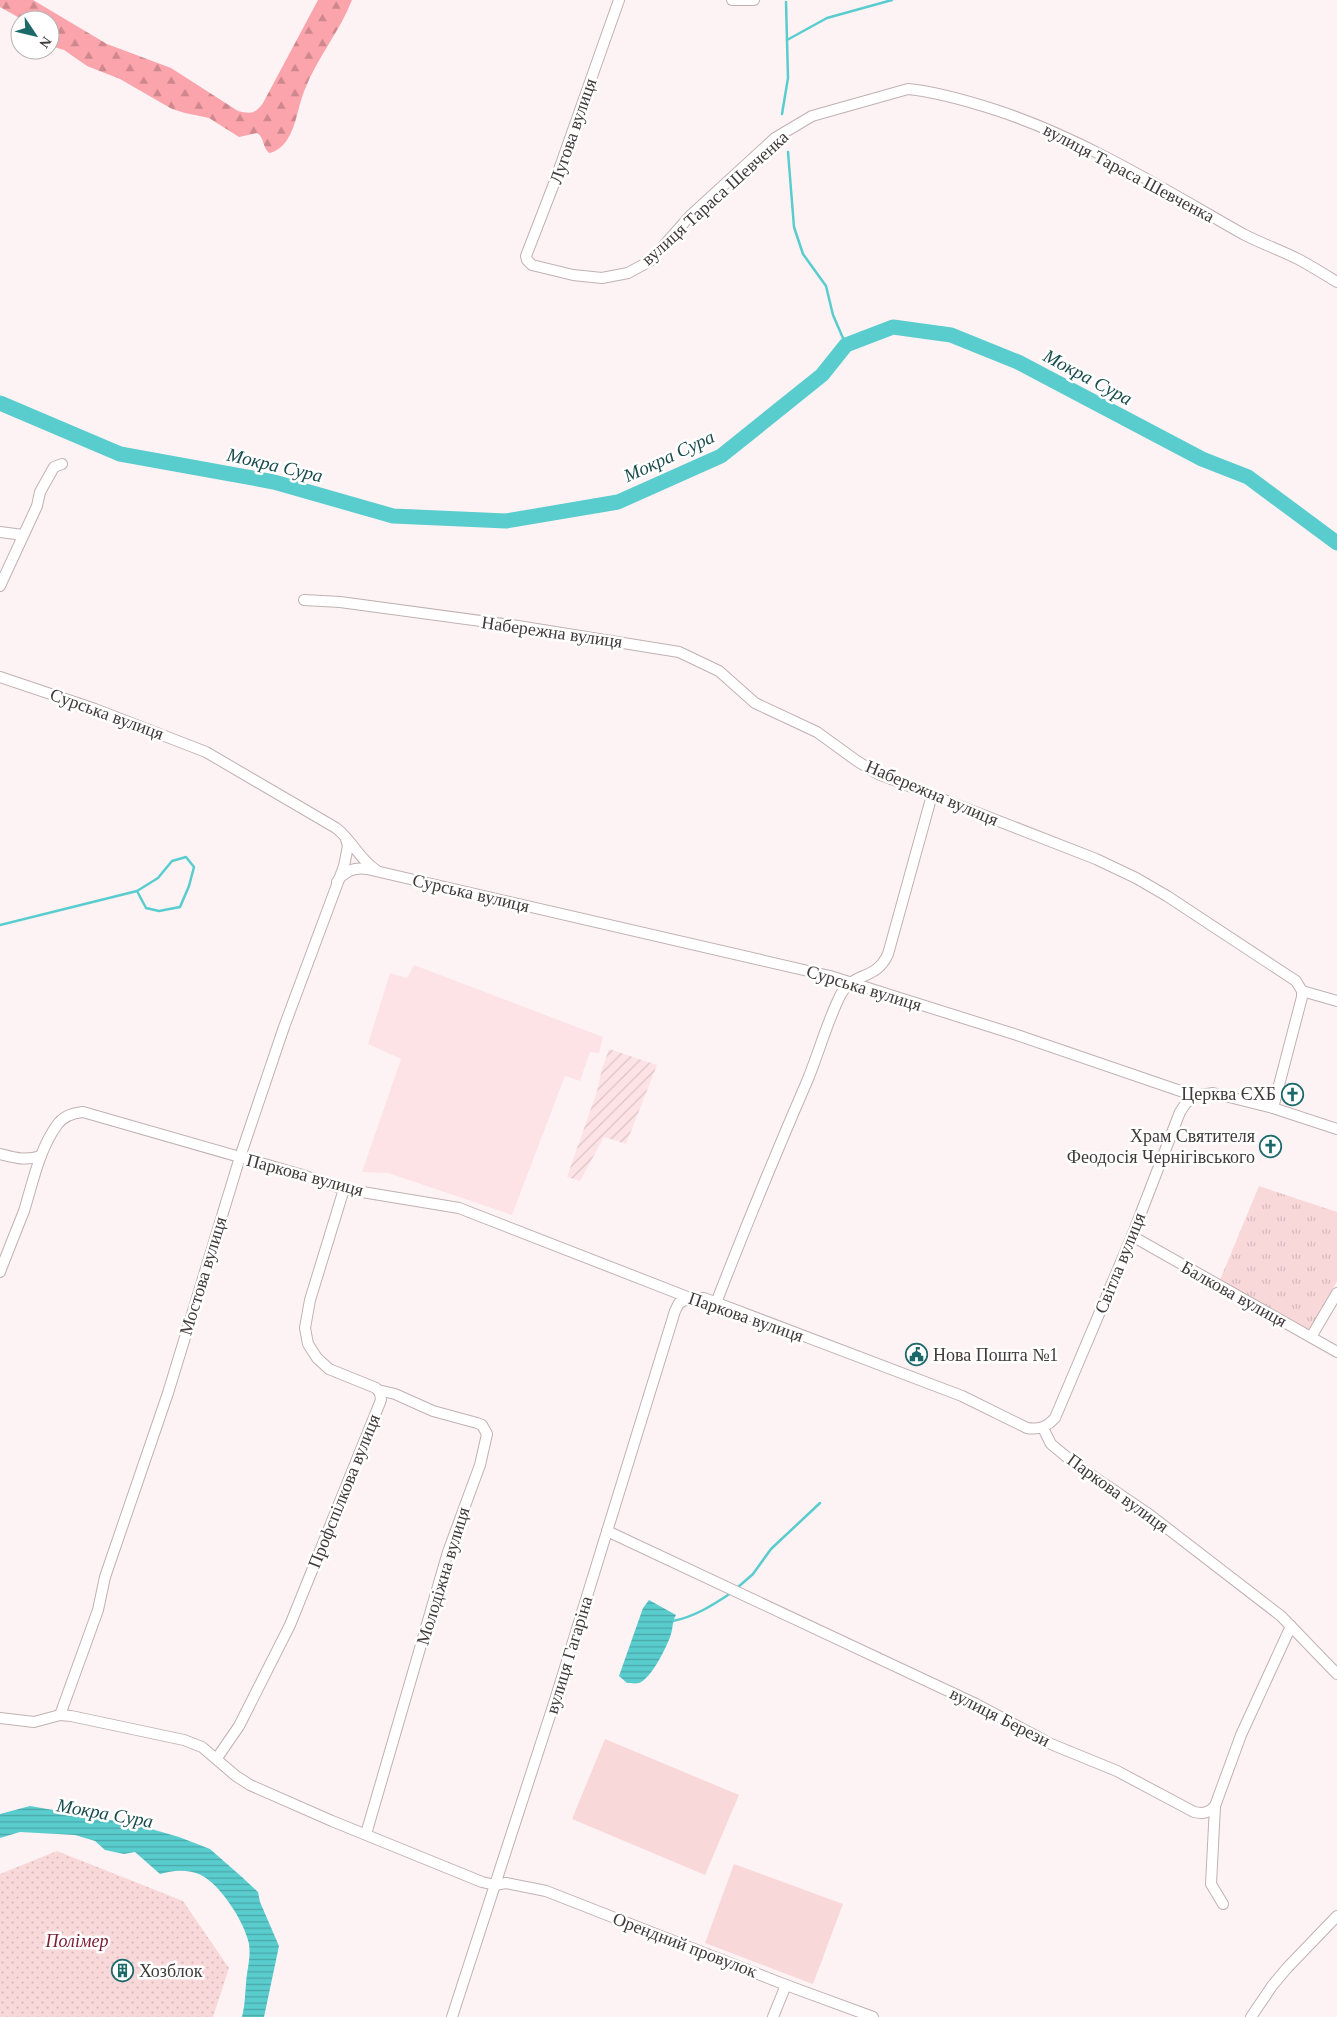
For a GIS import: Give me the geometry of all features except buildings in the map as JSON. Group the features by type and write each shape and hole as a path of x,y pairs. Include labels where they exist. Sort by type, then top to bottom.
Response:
{"street":[{"name":"Лугова вулиця","path":"527,260 526,256 555,181 619,0"},
{"path":"732,0 754,0"},
{"name":"вулиця Тараса Шевченка","path":"527,260 532,265 573,276 602,278 628,273 650,260 690,216 775,138 812,116 908,90 923,91 968,101 1018,117 1070,138 1154,182 1245,235 1297,259 1337,282"},
{"path":"0,586 37,506 40,492 54,466 62,464"},
{"path":"0,532 23,535"},
{"name":"Набережна вулиця","path":"304,600 340,602 518,626 679,652 719,671 755,703 817,732 878,774 1096,859 1136,878 1167,896 1296,981 1302,991"},
{"name":"Сурська вулиця","path":"0,677 95,709 206,752 342,832 367,864 383,874"},
{"path":"716,1303 841,995 850,983 878,970 888,954 932,795"},
{"name":"Мостова вулиця","path":"60,1715 98,1610 105,1577 168,1393 240,1157 284,1027 347,856 348,846 346,838"},
{"name":"Сурська вулиця","path":"337,882 341,876 353,869 360,868 830,976 1017,1035 1195,1096 1213,1093 1273,1108 1337,1129"},
{"path":"1273,1108 1302,991 1337,1000"},
{"name":"Світла вулиця","path":"1043,1428 1055,1418 1132,1236 1180,1112 1186,1103 1195,1096"},
{"name":"Паркова вулиця","path":"41,1156 57,1124 66,1116 74,1113 92,1113 344,1189 459,1208 690,1298 704,1298 962,1396 1027,1428 1043,1428 1051,1444 1075,1464 1150,1515 1291,1626 1337,1674"},
{"path":"0,1154 18,1160 30,1160 41,1156"},
{"path":"0,1272 41,1156"},
{"name":"Профспілкова вулиця","path":"217,1758 239,1726 290,1625 380,1403 381,1396 378,1390 329,1369 316,1358 308,1344 305,1328 310,1300 344,1189"},
{"name":"Балкова вулиця","path":"1132,1236 1337,1352"},
{"path":"1311,1337 1337,1293"},
{"name":"вулиця Гагаріна","path":"452,2017 555,1700 674,1311 679,1303 690,1298"},
{"name":"Молодіжна вулиця","path":"366,1834 448,1552 480,1465 488,1434 477,1423 433,1411 395,1394 378,1390"},
{"name":"вулиця Берези","path":"607,1531 976,1704 1051,1744 1117,1771 1194,1812 1206,1813 1215,1806"},
{"path":"1223,1904 1211,1884 1215,1806 1241,1735 1291,1626"},
{"path":"0,1718 34,1722 60,1715 71,1716 184,1740 202,1747 236,1776 250,1785 482,1882 495,1884"},
{"name":"Орендний провулок","path":"495,1884 506,1883 546,1891 873,2017"},
{"path":"1251,2017 1287,1968 1337,1916"},
{"path":"773,2017 786,1985"}],"shaded area":[{"path":"414,965 603,1037 599,1053 590,1052 580,1081 565,1076 512,1215 388,1173 362,1172 401,1059 368,1044 390,973 407,978"},
{"path":"609,1049 657,1065 626,1144 604,1137 580,1181 567,1177 597,1091"}],"green space":[{"path":"0,0 33,0 50,10 10,10 10,13 0,7"},
{"path":"318,0 352,0 310,78 287,140 269,153 260,135 257,133 239,137 209,118 172,109 120,79 87,66 60,49 60,16 107,44 171,68 238,111 250,113 258,109 263,103"},
{"path":"1259,1186 1337,1212 1337,1281 1310,1333 1220,1280"},
{"path":"605,1739 739,1795 705,1875 572,1819"},
{"name":"Полімер","path":"57,1851 183,1901 229,1968 213,2017 0,2017 0,1874"},
{"path":"734,1864 843,1904 813,1984 705,1943"}],"water":[{"path":"649,1600 676,1615 672,1632 662,1654 644,1680 639,1683 627,1683 619,1676 643,1608"},
{"path":"30,1806 134,1824 179,1837 210,1849 243,1878 258,1892 260,1902 279,1946 264,2017 242,2017 249,1959 247,1935 231,1905 209,1880 196,1873 186,1871 160,1874 135,1852 124,1854 105,1850 95,1841 75,1835 20,1832 0,1838 0,1814"}],"waterway":[{"path":"787,40 827,18 892,0"},
{"path":"782,114 788,78 786,2"},
{"path":"788,152 794,227 803,254 826,286 833,315 846,345"},
{"name":"Мокра Сура","path":"0,403 120,454 274,482 393,516 506,521 618,502 721,456 822,375 846,345 893,327 951,335 1018,362 1202,459 1248,477 1337,543"},
{"path":"0,925 137,891 158,878 172,861 186,857 194,867 189,886 180,907 159,911 146,908 137,891"},
{"path":"737,1588 753,1574 771,1549 820,1503"},
{"path":"673,1621 696,1614 731,1593"}],"place":[{"name":"Церква ЄХБ","path":"1292,1094"},
{"name":"Храм Святителя Феодосія Чернігівського","path":"1271,1146"},
{"name":"Нова Пошта №1","path":"917,1355"},
{"name":"Хозблок","path":"123,1971"}]}
